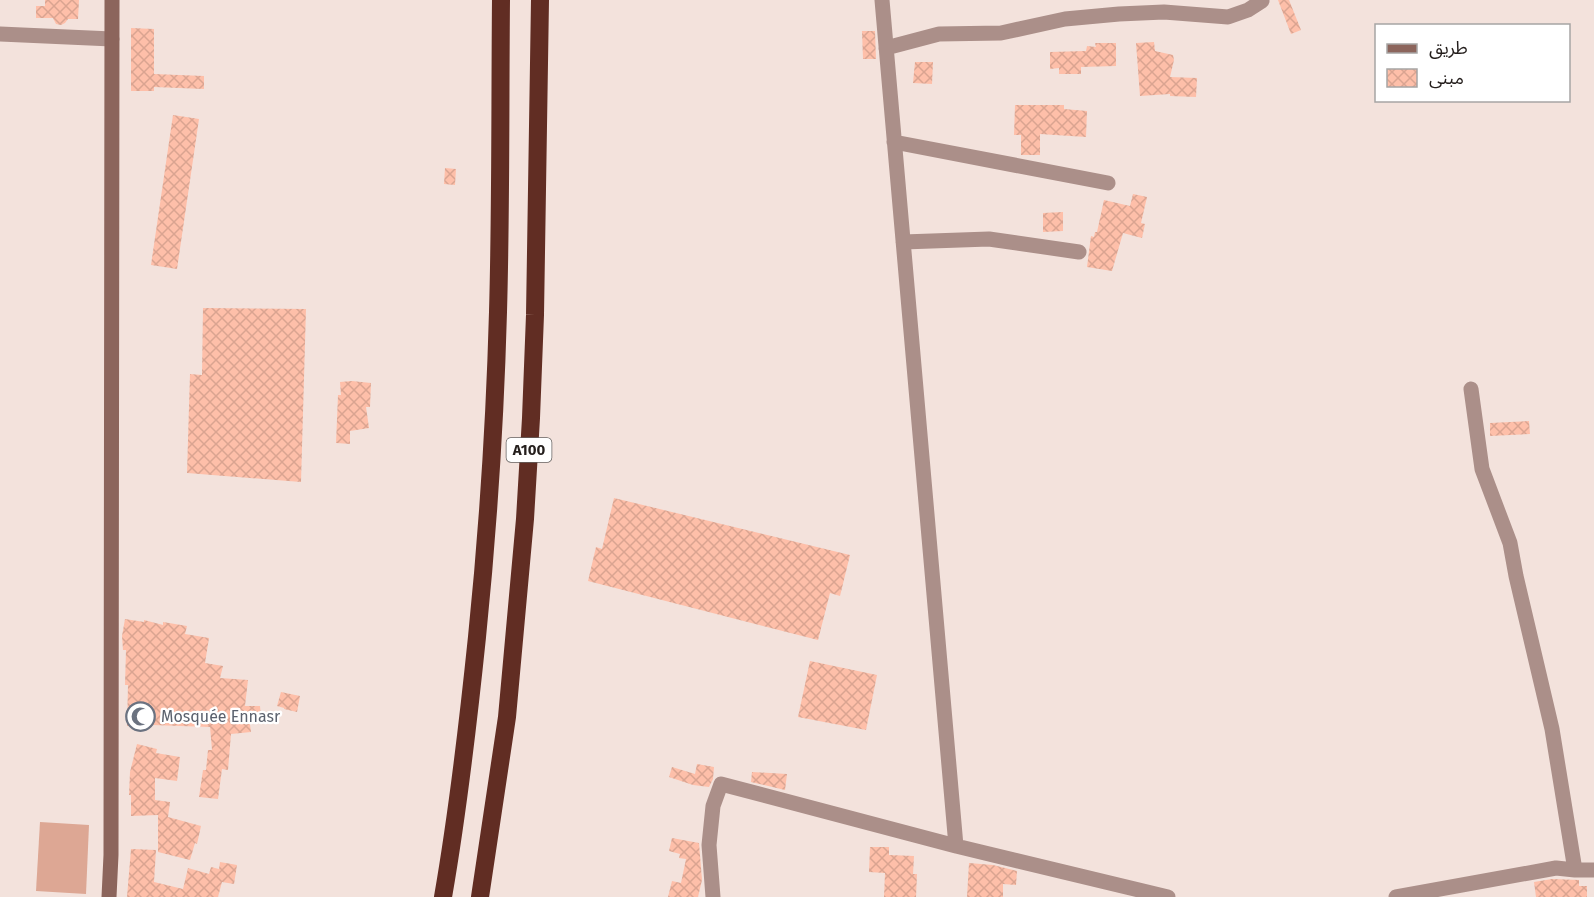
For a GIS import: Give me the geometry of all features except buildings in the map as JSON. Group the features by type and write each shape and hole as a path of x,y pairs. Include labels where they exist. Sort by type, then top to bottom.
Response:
{"highway":[{"name":"A100","path":"443,897 471,700 486,545 498,311 501,0"},
{"name":"A100","path":"480,897 507,717 525,519 535,315 540,0"}],"street":[{"path":"109,897 111,855 112,0"},
{"path":"882,0 956,846"},
{"path":"886,48 939,34 1001,33 1065,19 1108,15 1164,12 1228,17 1248,10 1262,1"},
{"path":"0,34 112,39"},
{"path":"894,142 1108,183"},
{"path":"903,242 988,239 1079,252"},
{"path":"1471,389 1482,469 1510,543 1552,729 1575,870"},
{"path":"713,897 710,845 713,806 722,784 956,846 1168,897"},
{"path":"1396,897 1556,868 1594,870"}],"shaded area":[{"path":"40,822 89,825 86,894 36,891"}],"place":[{"name":"Mosquée Ennasr","path":"140,716"}]}
